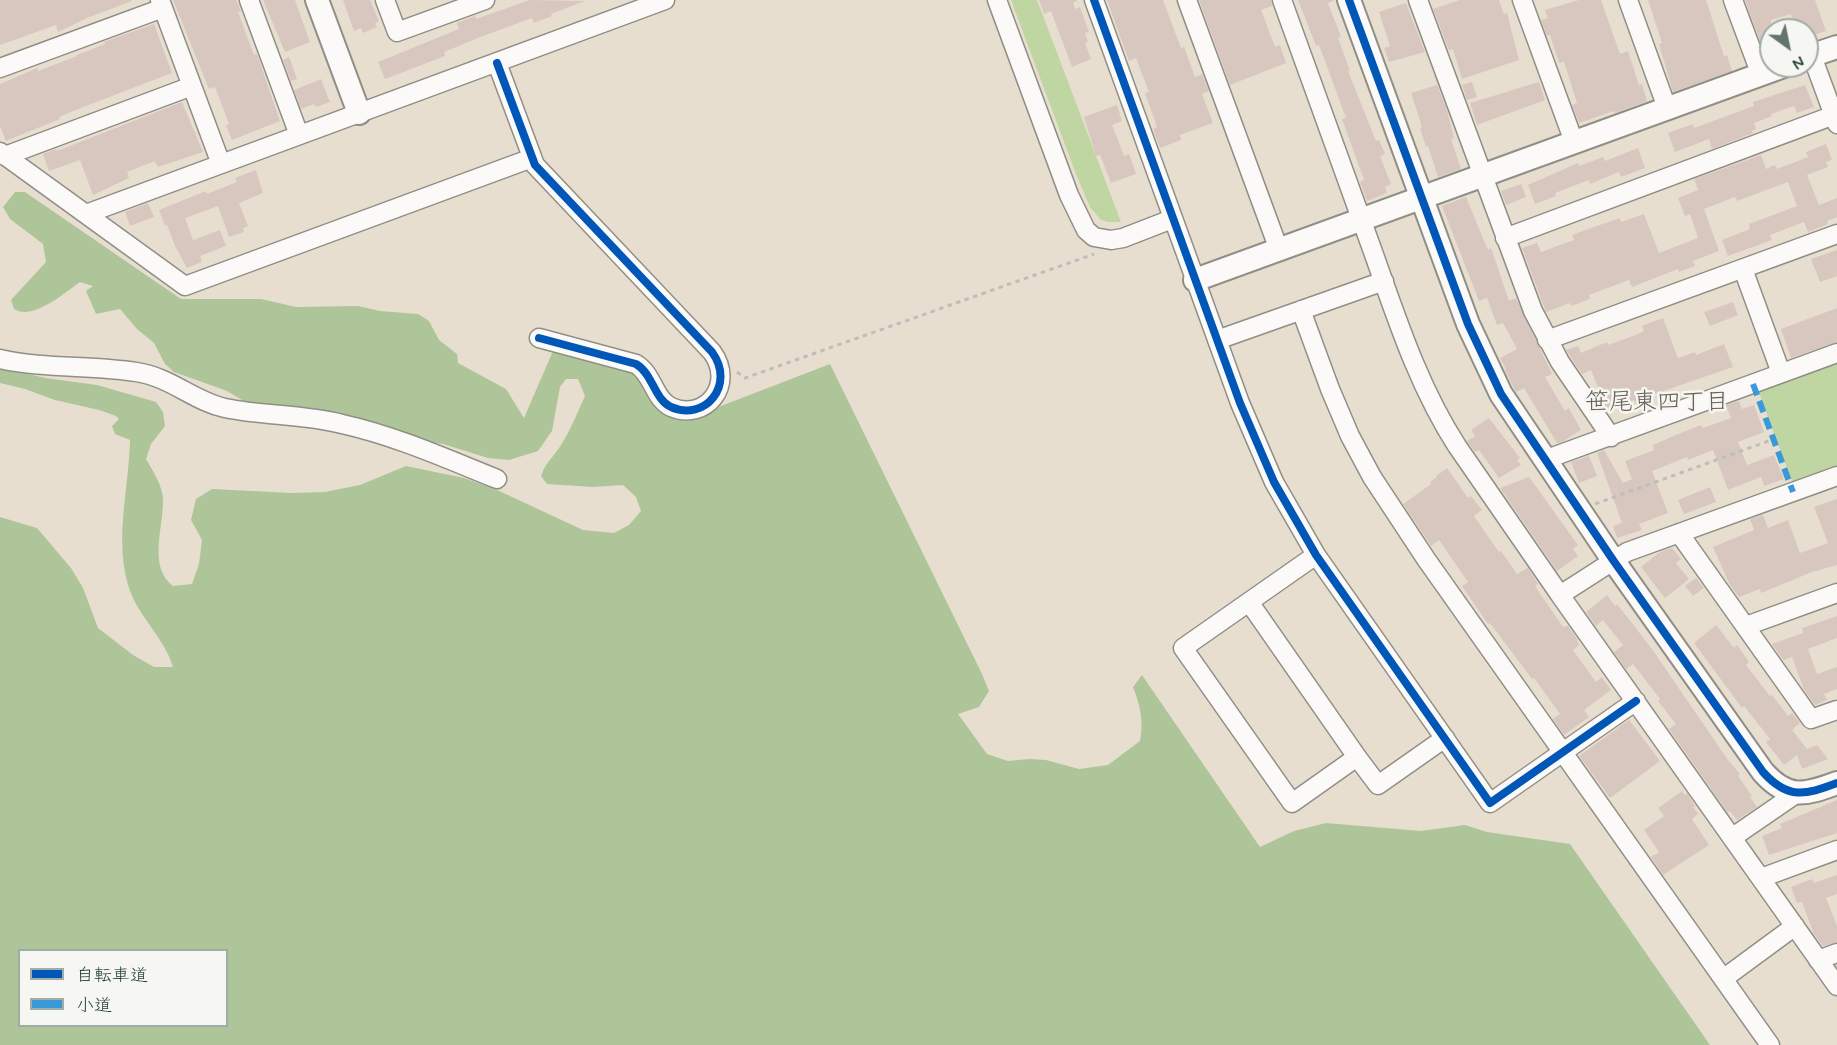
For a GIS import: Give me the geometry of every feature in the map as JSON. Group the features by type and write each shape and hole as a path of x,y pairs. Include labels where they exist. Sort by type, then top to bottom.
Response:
{"street":[{"path":"249,0 299,135"},
{"path":"317,0 359,113"},
{"path":"385,0 397,32 478,1"},
{"path":"87,214 665,0"},
{"path":"997,0 1069,195 1086,230 1094,237 1111,240 1123,238 1172,219"},
{"path":"1094,0 1240,404 1269,472 1316,555 1490,803 1636,701"},
{"path":"1188,0 1279,250"},
{"path":"1282,0 1413,360 1444,426 1560,595 1837,986"},
{"path":"1349,0 1478,349 1501,394 1613,560 1763,772 1784,791 1797,793 1822,789 1837,783"},
{"path":"1418,0 1533,311 1577,388 1611,437"},
{"path":"1522,0 1574,142"},
{"path":"1628,0 1667,108"},
{"path":"1733,0 1759,70"},
{"path":"0,68 161,4 221,164"},
{"path":"1819,53 1837,47"},
{"path":"497,63 535,165 712,352 722,373 718,389 707,403 685,410 666,404 644,369 636,364 539,339"},
{"path":"1195,279 1759,76"},
{"path":"1505,238 1836,118 1819,78"},
{"path":"2,154 192,86"},
{"path":"2,154 185,286 532,158"},
{"path":"1548,340 1837,234"},
{"path":"1743,269 1781,374"},
{"path":"1217,340 1384,281"},
{"path":"1301,310 1338,408 1372,477 1426,559 1770,1045"},
{"path":"1544,460 1837,353"},
{"path":"0,358 20,362 138,372 167,380 207,402 225,408 299,416 343,424 430,451 497,479"},
{"path":"1560,595 1628,552 1837,476"},
{"path":"1679,533 1811,719 1837,710"},
{"path":"1316,555 1183,648 1292,803 1357,757"},
{"path":"1746,626 1837,593"},
{"path":"1249,602 1378,785 1445,738"},
{"path":"1733,837 1797,793"},
{"path":"1761,878 1837,850"},
{"path":"1723,979 1795,926"},
{"path":"1818,960 1837,953"}],"path":[{"path":"712,352 745,378 1098,253"},
{"path":"1592,505 1774,439"}],"green space":[{"path":"1011,0 1037,0 1121,222 1101,220 1090,207"},
{"path":"15,192 25,192 181,299 261,299 296,307 358,306 380,311 418,314 429,321 439,340 457,354 458,363 506,389 524,418 553,351 633,367 695,416 830,364 989,691 979,707 958,714 987,754 1008,761 1046,760 1079,769 1108,765 1140,741 1141,713 1133,687 1142,675 1260,847 1294,831 1326,823 1421,831 1465,825 1487,832 1570,844 1710,1045 0,1045 0,517 37,528 71,568 83,588 98,628 133,655 154,667 173,667 164,647 134,601 125,573 122,535 130,440 115,434 112,426 119,419 99,410 55,400 0,383 0,367 45,378 97,385 156,402 163,412 165,426 151,444 146,459 162,491 159,558 165,578 173,586 192,584 199,564 202,540 191,520 196,499 212,489 292,493 325,492 360,485 406,466 464,478 495,489 583,530 614,533 629,525 641,511 636,497 623,485 593,487 547,484 541,476 567,436 585,396 578,379 566,379 560,387 552,431 538,451 509,460 488,458 443,444 402,439 247,403 227,391 174,372 165,364 154,343 137,329 120,309 96,314 86,291 93,286 80,282 39,309 22,312 14,309 11,300 46,262 43,244 10,219 3,207"},
{"path":"1837,361 1837,469 1793,484 1758,390"}],"building":[{"path":"0,0 132,1 58,32 56,25 0,45"},
{"path":"173,0 236,0 241,11 238,12 254,55 257,54 280,121 232,140 226,125 229,124 215,87 209,89"},
{"path":"263,0 295,0 310,42 285,52"},
{"path":"343,0 370,0 379,21 375,23 377,27 363,33 361,28 354,31"},
{"path":"530,0 585,1 534,23 532,18 483,36 444,52 445,56 385,79 378,62 459,29 457,23 475,16 476,19"},
{"path":"1039,0 1078,0 1073,3 1075,9 1080,7 1089,32 1085,33 1088,42 1085,43 1091,59 1072,67 1051,11 1044,14"},
{"path":"1107,0 1163,0 1195,77 1202,74 1209,91 1202,94 1213,123 1180,135 1181,140 1160,148 1153,129 1157,127 1145,93 1149,92 1136,58 1129,61"},
{"path":"1199,0 1271,0 1272,6 1261,10 1275,47 1280,45 1286,63 1230,85"},
{"path":"1298,0 1335,0 1328,3 1341,37 1338,38 1350,71 1348,71 1376,141 1379,140 1385,154 1380,156 1391,184 1385,187 1387,193 1367,201 1360,182 1364,180 1342,119 1346,118 1319,45 1316,46"},
{"path":"1460,0 1499,0 1504,14 1507,13 1519,60 1462,79 1453,49 1449,50 1433,9"},
{"path":"1579,0 1601,0 1620,54 1628,51 1647,101 1579,123 1572,105 1577,103 1564,62 1559,63 1550,35 1547,36 1541,20 1548,18 1545,10"},
{"path":"1648,0 1706,0 1724,56 1727,55 1732,71 1673,92 1659,44 1662,43"},
{"path":"1745,0 1815,0 1826,31 1819,33 1819,18 1792,18 1791,14 1778,18 1759,18 1759,38"},
{"path":"1406,3 1425,52 1389,62 1384,48 1390,46 1379,12"},
{"path":"154,24 172,73 59,117 60,119 6,141 0,126 0,84 37,68 38,71 77,56 105,44 104,42"},
{"path":"289,57 297,79 291,81 283,60"},
{"path":"321,79 330,102 316,107 314,104 301,109 294,90"},
{"path":"1472,82 1477,97 1467,100 1462,85"},
{"path":"1539,82 1545,100 1477,125 1470,103"},
{"path":"1437,85 1446,107 1454,138 1451,139 1461,169 1438,177 1428,146 1426,147 1411,93"},
{"path":"1805,85 1814,107 1797,113 1794,106 1771,114 1772,116 1754,123 1756,129 1752,131 1753,133 1712,149 1709,139 1675,152 1668,133 1693,124 1694,128 1754,106 1753,102"},
{"path":"182,102 203,152 158,167 155,161 127,172 129,178 93,195 80,160 49,171 43,154 56,149 57,151"},
{"path":"1117,105 1122,121 1112,125 1124,156 1129,154 1136,174 1111,183 1100,155 1096,156 1084,117"},
{"path":"1826,144 1832,160 1826,162 1828,167 1807,175 1819,205 1837,198 1837,217 1827,221 1828,224 1808,232 1804,222 1770,235 1772,240 1728,256 1722,240 1750,229 1749,224 1797,206 1788,182 1737,201 1735,197 1704,209 1719,251 1693,261 1695,266 1679,272 1678,269 1632,287 1629,280 1589,295 1590,299 1571,306 1570,303 1546,312 1522,248 1537,243 1541,252 1574,240 1572,235 1620,218 1621,222 1644,214 1659,253 1698,238 1690,214 1685,216 1678,198 1698,190 1694,179 1761,155 1766,169 1775,165 1777,169 1808,157 1806,152"},
{"path":"1638,148 1645,168 1621,177 1619,172 1590,184 1589,180 1555,193 1556,196 1535,204 1528,185 1578,163 1579,166 1603,157 1605,161"},
{"path":"256,170 263,193 239,203 248,226 243,228 244,232 229,237 218,206 185,218 193,240 220,230 226,246 200,256 202,262 187,268 159,210 206,191 207,194 237,182 235,178"},
{"path":"1521,184 1526,197 1506,205 1501,191"},
{"path":"1466,197 1488,250 1491,248 1509,301 1516,298 1552,374 1545,377 1565,411 1569,408 1581,430 1562,442 1557,443 1524,388 1516,392 1500,358 1517,349 1503,323 1497,325 1487,298 1479,301 1442,206"},
{"path":"148,203 154,217 130,226 125,212"},
{"path":"1837,250 1837,276 1820,282 1811,259"},
{"path":"1733,302 1738,315 1710,326 1704,312"},
{"path":"1837,308 1837,342 1791,358 1781,329"},
{"path":"1663,318 1678,358 1695,352 1696,355 1724,344 1733,367 1649,396 1652,403 1637,408 1634,400 1607,410 1591,370 1582,374 1566,350 1578,346 1581,353 1607,342 1608,345 1638,334 1644,331 1642,326"},
{"path":"1739,401 1742,409 1754,405 1764,432 1738,442 1747,465 1774,455 1784,479 1764,486 1761,477 1728,490 1713,450 1688,460 1687,457 1652,471 1668,513 1639,524 1642,530 1617,538 1613,526 1622,523 1597,453 1604,450 1623,483 1632,479 1625,461 1654,450 1653,445 1678,434 1701,425 1703,428 1731,418 1726,405"},
{"path":"1489,418 1520,458 1517,460 1521,465 1499,478 1479,450 1475,452 1467,441 1475,436 1471,430"},
{"path":"1589,456 1597,476 1579,483 1571,462"},
{"path":"1447,468 1468,498 1471,496 1482,510 1474,516 1499,552 1501,551 1517,574 1528,568 1538,584 1535,586 1563,627 1568,626 1578,640 1579,645 1573,650 1596,682 1602,677 1611,690 1584,710 1589,717 1564,735 1553,719 1560,714 1490,623 1488,624 1462,586 1468,582 1439,540 1431,546 1403,504 1431,484 1430,482 1436,476"},
{"path":"1529,477 1578,545 1573,549 1578,556 1557,571 1500,488"},
{"path":"1710,487 1716,502 1684,514 1678,500"},
{"path":"1837,499 1837,565 1812,572 1761,593 1760,589 1739,597 1730,585 1713,547 1754,530 1750,519 1763,515 1768,528 1788,520 1800,553 1828,543 1814,507"},
{"path":"1672,548 1681,559 1676,563 1689,579 1665,598 1641,567 1660,552"},
{"path":"1696,578 1704,588 1693,596 1685,586"},
{"path":"1607,595 1615,606 1617,604 1652,649 1740,774 1738,776 1757,807 1737,820 1730,811 1728,813 1669,729 1676,724 1658,701 1660,699 1633,664 1626,669 1614,652 1623,645 1603,620 1596,626 1586,612"},
{"path":"1837,616 1837,638 1808,649 1817,674 1837,667 1837,689 1824,694 1827,700 1815,705 1804,690 1792,657 1783,660 1772,644 1803,633 1802,628"},
{"path":"1716,625 1734,648 1737,645 1749,662 1746,665 1770,696 1772,695 1788,716 1792,713 1800,723 1792,730 1807,749 1817,745 1828,759 1802,769 1797,755 1784,765 1766,742 1770,739 1744,706 1742,708 1694,643"},
{"path":"1629,720 1660,761 1610,798 1579,756"},
{"path":"1682,791 1685,795 1687,793 1695,806 1693,807 1698,814 1692,819 1709,845 1663,875 1651,857 1659,852 1644,830 1664,816 1658,808"},
{"path":"1837,800 1837,833 1769,855 1762,836 1782,828 1780,824"},
{"path":"1837,875 1837,894 1826,898 1837,926 1837,942 1823,946 1814,934 1802,902 1797,903 1791,887 1812,879 1814,883"}],"marked path":[{"path":"1753,384 1793,492"}],"cycle path":[{"path":"1094,0 1240,403 1274,482 1316,555 1490,803 1636,701"},
{"path":"1349,0 1468,324 1501,394 1613,560 1763,772 1772,781 1789,791 1806,792 1837,783"},
{"path":"497,63 535,165 712,352 719,364 719,388 713,398 705,405 695,409 684,410 671,407 665,403 642,368 636,364 539,338"}],"district":[{"name":"笹尾東四丁目","path":"1657,404"}]}
